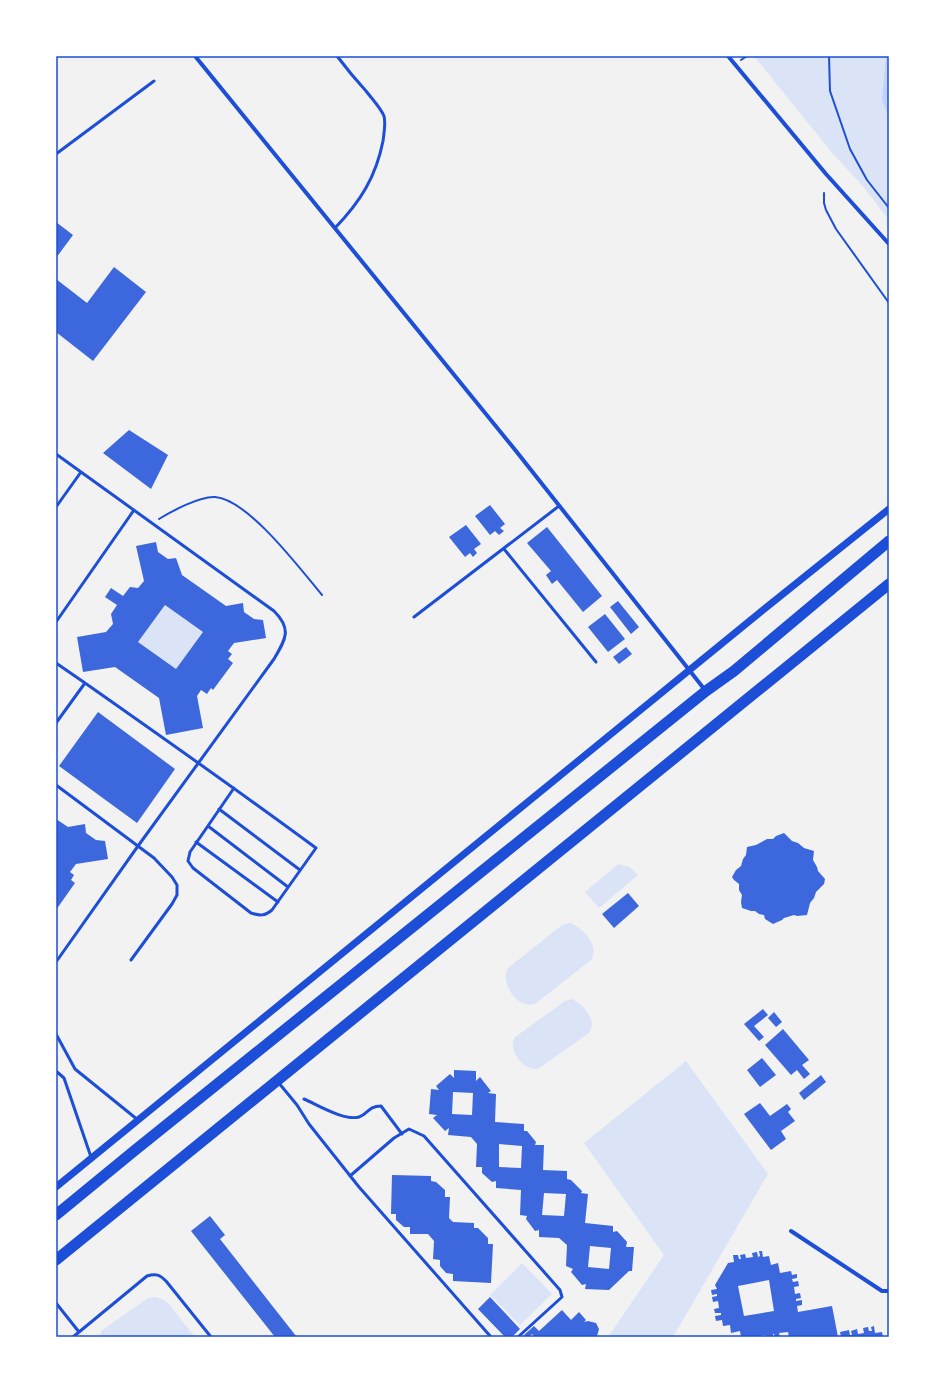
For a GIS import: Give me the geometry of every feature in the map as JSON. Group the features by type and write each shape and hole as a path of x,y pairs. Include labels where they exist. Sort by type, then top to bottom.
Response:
{"highway":[{"path":"56,1215 706,691 734,671 889,541"},
{"path":"56,1260 889,584"}],"street":[{"path":"196,56 516,451 706,691"},
{"path":"728,56 826,174 889,244"},
{"path":"56,1188 889,509"},
{"path":"791,1231 882,1291 889,1291"}],"lane":[{"path":"335,228 350,212 373,175 379,159 385,128 384,116 377,105 337,56"},
{"path":"56,154 154,81"},
{"path":"56,454 274,611 281,618 286,629 284,641 274,659 198,762 56,962"},
{"path":"56,507 80,472"},
{"path":"414,617 559,506"},
{"path":"56,622 134,510"},
{"path":"504,549 596,662"},
{"path":"56,662 198,762 234,788 316,848 272,910 259,916 251,913 188,861 188,856 196,842 234,788"},
{"path":"56,723 85,683"},
{"path":"56,785 154,858 172,877 177,885 177,895 172,904 131,960"},
{"path":"219,809 300,870"},
{"path":"208,826 288,887"},
{"path":"196,842 278,902"},
{"path":"56,1034 75,1069 138,1120"},
{"path":"56,1070 64,1078 92,1158"},
{"path":"276,1081 297,1105 309,1124 350,1176 402,1237 492,1337"},
{"path":"304,1099 342,1116 352,1117 360,1116 374,1106 381,1106 402,1134"},
{"path":"350,1176 394,1138 410,1129 424,1136 560,1290 562,1297 518,1337"},
{"path":"73,1337 147,1276 155,1274 161,1276 166,1281 211,1337"},
{"path":"56,1303 79,1332"}],"path":[{"path":"828,56 830,91 850,149 867,180 889,208"},
{"path":"824,193 826,210 836,229 889,302"},
{"path":"153,523 178,508 206,498 223,498 247,514 275,538 322,595"}],"shaded area":[{"path":"754,56 889,56 889,220 861,184 833,154"},
{"path":"165,605 203,632 176,669 138,642"},
{"path":"618,864 630,867 638,875 599,908 585,892"},
{"path":"570,923 585,933 592,943 593,954 591,960 535,1004 528,1005 522,1003 514,997 506,983 506,973 508,968 562,925"},
{"path":"572,999 581,1005 588,1013 592,1023 589,1033 538,1069 527,1067 518,1059 513,1048 515,1037 565,1001"},
{"path":"686,1061 768,1174 673,1337 608,1337 664,1255 584,1143"},
{"path":"522,1263 552,1294 520,1325 490,1295"},
{"path":"155,1297 168,1303 195,1337 100,1337 101,1331 148,1298"}],"water":[{"path":"886,56 889,56 889,118 882,100"}],"building":[{"path":"56,222 73,235 56,258"},
{"path":"114,267 146,292 93,361 56,332 56,279 87,303"},
{"path":"129,430 168,455 151,489 103,453"},
{"path":"490,505 505,524 500,528 504,531 499,535 495,531 490,535 475,516"},
{"path":"466,525 481,544 474,549 477,553 473,557 470,553 465,557 449,537"},
{"path":"547,527 602,596 583,612 557,580 552,584 546,575 551,571 527,543"},
{"path":"156,542 158,552 168,559 176,558 182,575 226,606 243,603 244,612 254,619 263,620 266,638 234,643 228,651 232,654 228,659 233,663 213,690 211,688 207,694 201,690 197,696 203,728 166,735 159,698 115,667 83,672 77,637 106,632 113,624 111,614 117,605 105,597 111,588 123,596 130,587 138,588 144,581 136,546","holes":["165,605 203,632 176,669 138,642"]},
{"path":"618,601 639,627 631,634 610,607"},
{"path":"605,614 625,639 608,652 588,627"},
{"path":"626,647 632,654 619,664 613,657"},
{"path":"98,712 175,769 137,823 59,766"},
{"path":"56,819 68,827 85,824 86,833 96,840 105,841 108,859 76,864 70,872 74,875 71,880 75,883 56,910"},
{"path":"784,833 792,841 798,843 804,848 814,851 813,860 818,871 825,879 824,884 816,892 810,903 807,915 794,915 773,924 765,919 764,915 742,908 742,895 739,890 739,884 732,877 736,870 741,866 746,855 747,847 756,845 767,839 773,839"},
{"path":"628,893 639,906 614,928 602,914"},
{"path":"763,1009 768,1015 754,1026 764,1037 759,1041 744,1024"},
{"path":"774,1012 782,1022 776,1027 768,1018"},
{"path":"783,1029 809,1060 802,1065 810,1074 804,1079 797,1070 791,1075 765,1045"},
{"path":"762,1058 776,1075 760,1087 747,1070"},
{"path":"454,1070 476,1071 476,1081 480,1077 491,1091 488,1093 496,1094 495,1122 524,1124 524,1131 527,1131 536,1142 535,1145 544,1145 543,1170 567,1171 567,1179 571,1180 582,1191 581,1193 588,1194 585,1223 613,1226 613,1232 617,1231 627,1242 626,1247 634,1247 632,1271 629,1271 609,1290 585,1289 586,1284 582,1285 571,1272 573,1269 566,1266 567,1245 559,1238 539,1237 539,1230 535,1231 526,1219 527,1216 520,1215 521,1190 496,1188 496,1181 492,1182 482,1173 482,1167 476,1167 477,1144 471,1137 448,1135 449,1128 445,1131 433,1118 437,1115 429,1114 431,1089 439,1090 436,1086 450,1074 454,1078","holes":["453,1092 473,1093 472,1115 452,1114","499,1144 522,1146 521,1168 499,1167","544,1193 566,1194 564,1216 542,1215","590,1246 611,1248 609,1269 588,1267"]},
{"path":"821,1075 826,1082 804,1100 799,1093"},
{"path":"760,1103 770,1116 787,1104 791,1109 788,1112 795,1121 781,1131 786,1139 771,1150 744,1114"},
{"path":"392,1175 431,1176 431,1181 436,1182 445,1190 445,1197 450,1197 449,1218 453,1222 474,1223 474,1228 478,1228 488,1238 488,1244 493,1244 491,1283 453,1281 453,1274 446,1273 440,1266 440,1260 433,1259 434,1241 428,1234 410,1234 410,1227 404,1227 396,1220 396,1214 391,1214"},
{"path":"210,1216 225,1235 220,1239 296,1336 275,1337 191,1231"},
{"path":"759,1251 762,1251 763,1257 769,1256 771,1265 778,1263 780,1273 791,1271 792,1275 797,1274 797,1278 792,1279 793,1282 798,1281 799,1286 794,1287 795,1294 800,1293 801,1298 796,1299 796,1301 802,1300 802,1305 797,1306 798,1312 832,1306 838,1337 789,1337 788,1332 779,1333 780,1337 775,1337 773,1334 773,1337 766,1337 766,1335 760,1336 761,1337 741,1337 740,1331 731,1333 730,1325 723,1326 722,1320 716,1321 715,1316 721,1315 721,1313 715,1313 714,1309 719,1308 718,1301 713,1302 712,1297 717,1296 717,1294 712,1295 711,1290 717,1289 715,1285 728,1263 734,1262 733,1255 738,1255 739,1259 741,1259 740,1255 745,1254 746,1258 753,1257 752,1253 757,1252 758,1257 760,1256","holes":["769,1280 774,1311 744,1316 738,1286"]},
{"path":"490,1297 520,1329 512,1337 505,1337 478,1309"},
{"path":"562,1310 571,1320 579,1312 586,1320 584,1322 588,1321 596,1323 599,1329 597,1336 533,1337 534,1336 532,1334 529,1337 525,1337 524,1335 534,1326 539,1331"},
{"path":"874,1326 875,1333 882,1332 883,1337 841,1337 840,1332 849,1330 850,1335 852,1335 851,1331 857,1329 858,1334 864,1333 863,1328 868,1327 869,1331 872,1331 871,1327"}]}
